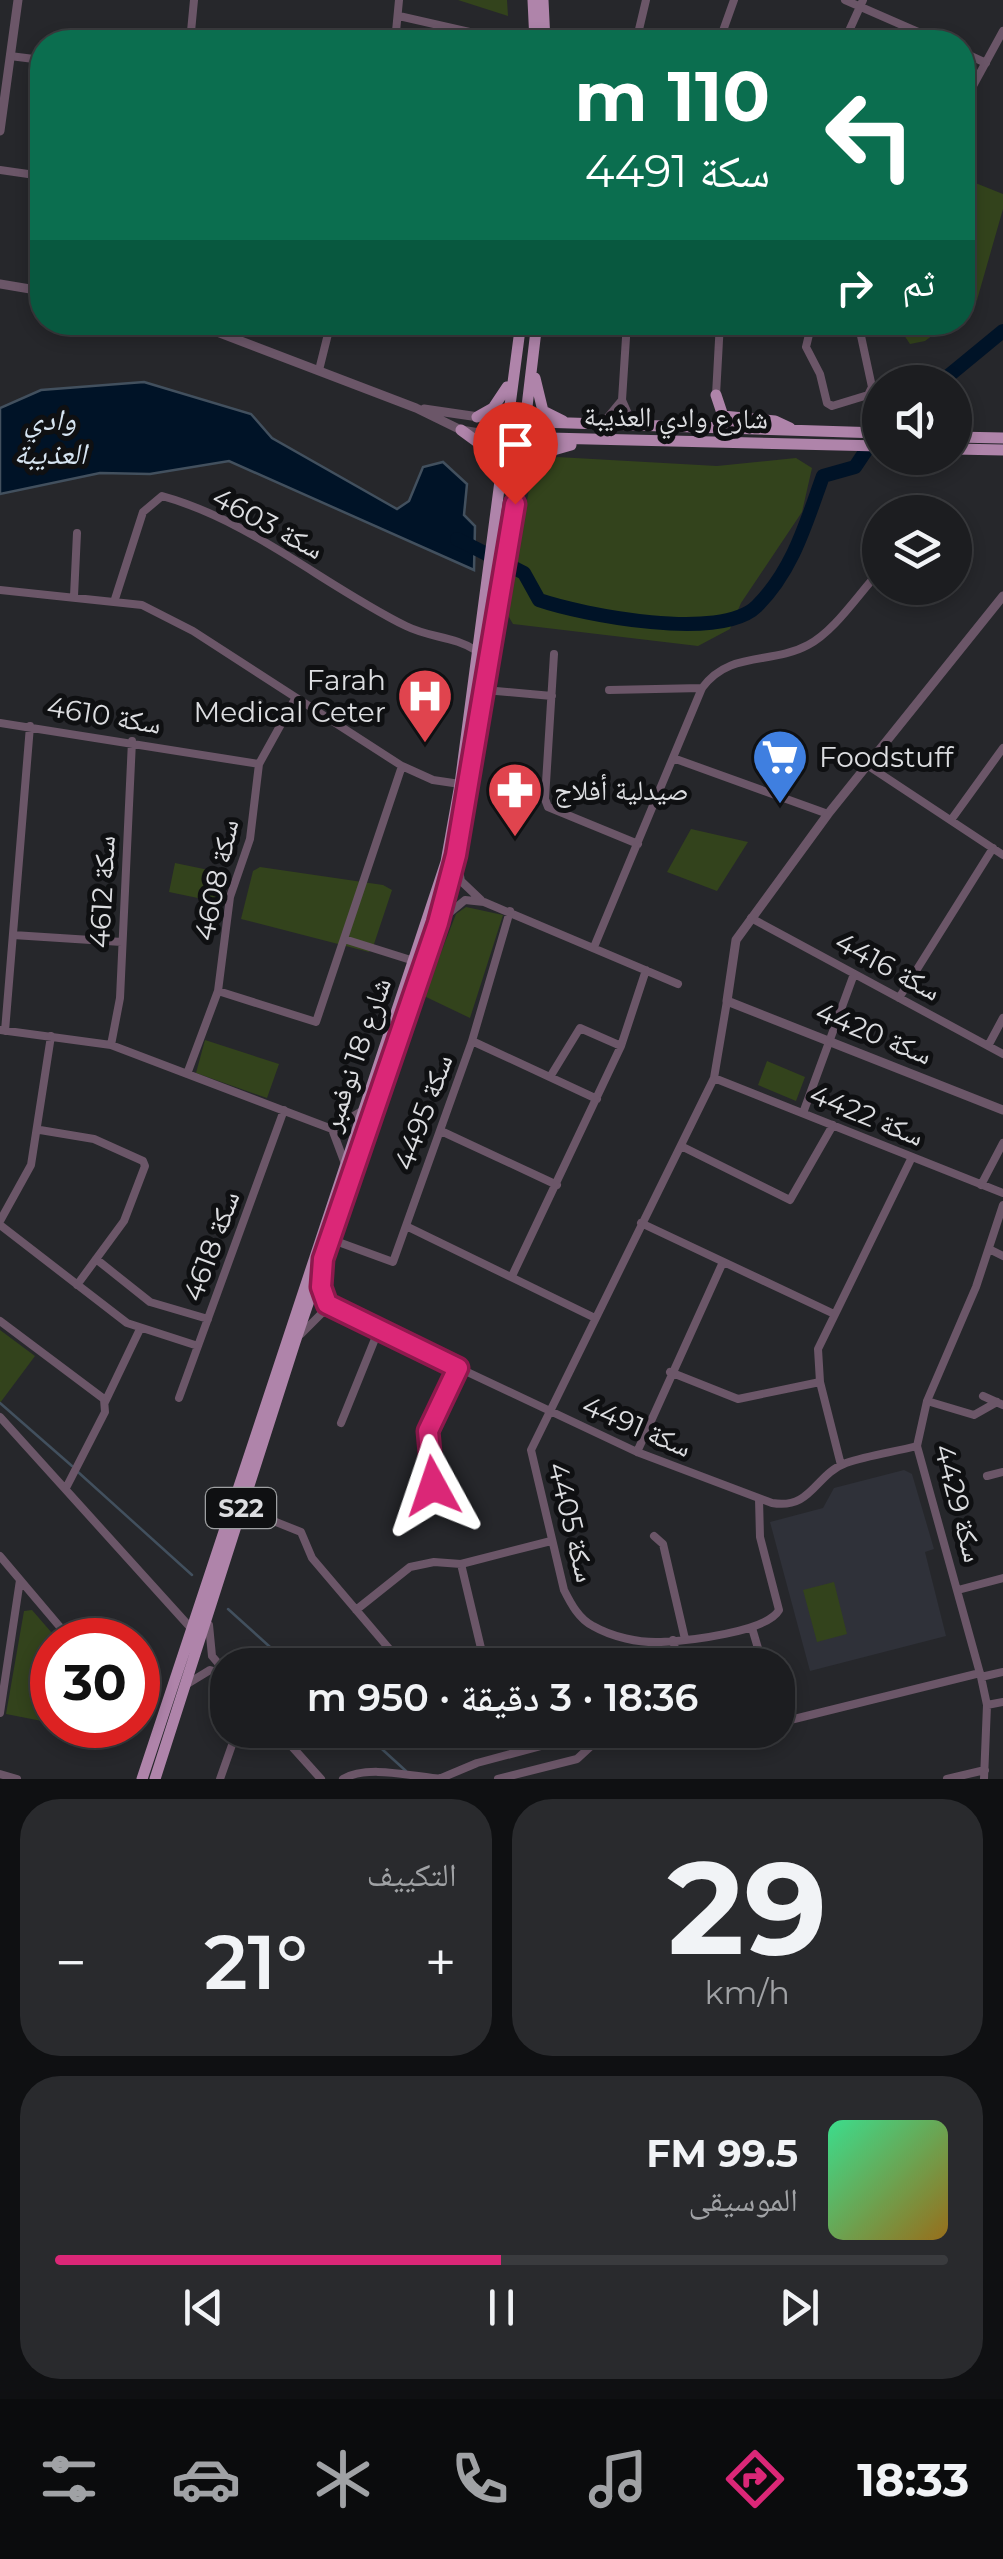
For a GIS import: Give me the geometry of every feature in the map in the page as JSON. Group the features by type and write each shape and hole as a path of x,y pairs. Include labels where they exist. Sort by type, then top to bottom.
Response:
{"main road":[{"path":"533,0 534,30"},
{"path":"543,0 544,30"},
{"name":"شارع 18 نوفمبر","path":"155,1779 344,1166 446,862 482,628 497,482 519,335"},
{"name":"شارع 18 نوفمبر","path":"142,1779 189,1626 323,1259 438,923 456,855 485,690 537,335"},
{"path":"477,417 499,402 515,364"},
{"path":"532,364 544,411 559,420 594,425"},
{"path":"700,428 716,395"},
{"path":"716,395 724,416 775,421 793,430"},
{"name":"شارع وادي العذيبة","path":"506,421 793,430 862,442"},
{"path":"461,430 489,452 497,482"},
{"name":"شارع وادي العذيبة","path":"504,437 585,442 862,435"},
{"path":"972,441 1003,438"},
{"path":"516,497 526,471 542,453 585,442"},
{"path":"972,446 1003,454"},
{"path":"273,1324 293,1336"}],"street":[{"path":"0,131 18,0"},
{"path":"191,30 194,0"},
{"path":"397,30 399,0"},
{"path":"639,30 646,0"},
{"path":"724,30 734,0"},
{"path":"846,0 862,3 917,30"},
{"path":"850,30 862,3"},
{"path":"399,16 461,30"},
{"path":"975,82 1003,31"},
{"path":"10,56 30,58"},
{"path":"975,57 986,62"},
{"path":"0,170 30,174"},
{"path":"0,284 30,289"},
{"name":"شارع وادي العذيبة","path":"227,335 416,408 461,430 504,437"},
{"path":"236,335 236,339"},
{"path":"320,370 329,335"},
{"path":"627,335 622,400 634,426"},
{"path":"716,395 719,335"},
{"path":"809,335 806,347 820,374 826,403 832,406 868,395 872,388 861,335"},
{"path":"594,425 622,400"},
{"name":"شارع وادي العذيبة","path":"416,408 506,421"},
{"name":"سكة 4603","path":"115,599 143,512 162,496 222,522 403,625 456,638 478,652"},
{"path":"74,596 78,533"},
{"path":"594,948 702,688 725,665 807,646 862,589"},
{"path":"0,590 115,599 142,605 193,630 295,700 402,766 433,780 460,784"},
{"path":"727,1001 736,940 828,814 1003,596"},
{"path":"456,638 482,628"},
{"path":"554,654 544,798 548,807 638,844"},
{"path":"609,690 702,688"},
{"path":"485,690 552,696"},
{"name":"سكة 4608","path":"187,1074 218,990 230,897 250,838 259,764 295,700"},
{"name":"سكة 4610","path":"0,723 259,764"},
{"path":"30,726 3,1031 111,1045 332,1129 342,1146 344,1166"},
{"name":"سكة 4612","path":"111,1045 120,998 132,741"},
{"path":"950,820 1002,751"},
{"path":"673,758 828,814"},
{"path":"867,765 1003,855"},
{"path":"218,990 316,1022 402,766"},
{"path":"899,998 992,848"},
{"path":"456,855 460,882 484,902"},
{"path":"438,923 464,900 484,902 678,984"},
{"name":"سكة 4495","path":"330,1239 392,1262 472,1041 510,910"},
{"name":"سكة 4416","path":"751,918 1003,1054"},
{"path":"13,935 122,942"},
{"path":"344,938 414,961"},
{"path":"512,1276 621,1046 646,970"},
{"path":"802,1113 854,974"},
{"name":"سكة 4420","path":"727,1001 1003,1110"},
{"name":"سكة 4405","path":"727,1001 714,1078 593,1316 531,1450 564,1590 589,1625 637,1640 673,1640 752,1628"},
{"path":"988,1046 1003,1018"},
{"path":"550,1077 580,1028 621,1046"},
{"path":"51,1036 40,1130 29,1174 0,1223 76,1285 140,1329 198,1346"},
{"path":"472,1041 597,1099"},
{"name":"سكة 4422","path":"714,1078 1003,1193"},
{"path":"332,1129 351,1121 365,1108"},
{"name":"سكة 4618","path":"179,1398 284,1110"},
{"path":"681,1146 790,1200 833,1125"},
{"path":"40,1130 94,1138 143,1161 145,1173 124,1220 76,1285"},
{"path":"441,1131 557,1185"},
{"path":"981,1184 1003,1143"},
{"path":"842,1464 820,1382 818,1349 832,1313 912,1157"},
{"name":"سكة 4429","path":"984,1774 986,1705 981,1675 918,1446 927,1401 989,1249 1003,1204"},
{"path":"641,1223 832,1313"},
{"path":"406,1226 593,1316"},
{"path":"989,1249 1003,1256"},
{"path":"96,1259 150,1302 208,1319"},
{"path":"323,1259 321,1287 327,1304 340,1312"},
{"path":"636,1452 722,1262"},
{"path":"293,1336 322,1312 340,1312"},
{"name":"سكة 4491","path":"340,1312 546,1412 759,1500 796,1504 842,1464 918,1446"},
{"path":"0,1320 105,1402"},
{"path":"67,1486 140,1329"},
{"path":"341,1423 379,1329"},
{"path":"433,1486 428,1431 458,1368"},
{"path":"670,1372 738,1399 820,1382"},
{"path":"983,1396 1000,1403"},
{"path":"927,1401 974,1416 1000,1403"},
{"path":"0,1417 67,1486 189,1626"},
{"path":"987,1476 1003,1472"},
{"path":"758,1648 752,1628 769,1624 778,1610 760,1537 759,1500"},
{"path":"241,1508 301,1532 312,1558 388,1648"},
{"path":"654,1536 663,1544 685,1638"},
{"path":"356,1610 410,1567 434,1562 461,1564 551,1541"},
{"path":"0,1556 52,1618"},
{"path":"461,1564 481,1648"},
{"path":"958,1590 1003,1578"},
{"path":"0,1713 20,1580"},
{"path":"210,1648 212,1600"},
{"path":"673,1640 675,1648"},
{"path":"184,1687 210,1670"},
{"path":"795,1719 1003,1672"},
{"path":"986,1705 1003,1702"},
{"path":"220,1779 231,1748"},
{"path":"293,1748 321,1779"},
{"path":"343,1779 384,1774 441,1779 535,1748"},
{"path":"498,1779 577,1758 589,1748"},
{"path":"0,1774 17,1779"},
{"path":"947,1779 984,1774"}],"shaded area":[{"path":"904,1470 912,1474 934,1549 925,1552 946,1636 810,1671 770,1522 823,1508 834,1488"}],"green space":[{"path":"458,0 507,0 508,16"},
{"path":"975,183 1003,194 1003,209 977,300"},
{"path":"904,335 933,335 925,341 910,344"},
{"path":"557,457 717,466 796,458 812,468 802,512 741,603 730,629 698,646 513,624 506,612 532,474"},
{"path":"691,829 748,842 717,891 667,872"},
{"path":"175,863 228,874 222,903 169,892"},
{"path":"260,867 383,885 392,890 373,947 369,952 241,919 253,871"},
{"path":"466,907 503,915 470,1018 424,996 456,914"},
{"path":"205,1040 279,1064 267,1098 196,1073"},
{"path":"767,1061 805,1077 796,1101 758,1085"},
{"path":"0,1330 35,1356 0,1403"},
{"path":"834,1582 847,1634 817,1642 803,1590"},
{"path":"32,1610 39,1618 30,1618 30,1719 6,1714 24,1611"}],"water":[{"name":"وادي العذيبة","path":"144,382 251,414 272,438 397,509 409,501 423,467 443,462 467,484 464,515 475,526 474,570 229,461 150,474 100,473 0,494 0,408 41,390"}],"waterway":[{"name":"وادي العذيبة","path":"962,365 1003,331"},
{"name":"وادي العذيبة","path":"457,539 524,573 539,600 560,606 651,622 684,624 739,617 757,606 780,577 797,545 823,476 855,467 862,456"},
{"path":"0,1403 72,1466"},
{"path":"78,1472 192,1575"},
{"path":"228,1609 271,1648"},
{"path":"381,1748 406,1771"}],"place":[{"name":"Farah Medical Ceter","path":"425,745"},
{"name":"Foodstuff","path":"780,806"},
{"name":"صيدلية أفلاج","path":"515,839"}],"route":[{"path":"433,1486 428,1431 458,1368 327,1304 321,1287 323,1259 438,923 456,855 515,504"}]}
